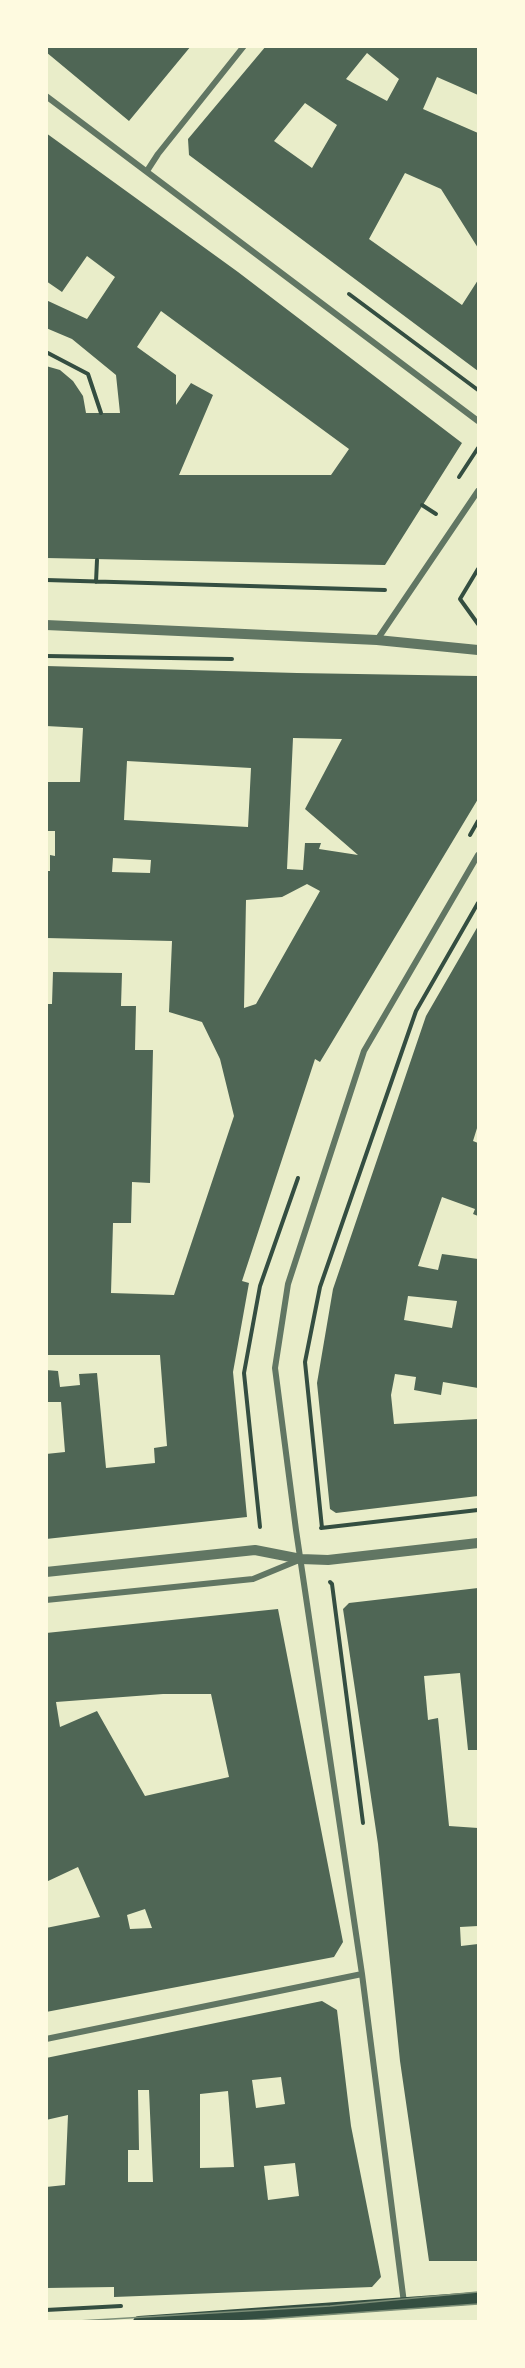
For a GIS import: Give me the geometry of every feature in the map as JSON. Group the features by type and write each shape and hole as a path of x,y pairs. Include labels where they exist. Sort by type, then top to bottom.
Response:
{"main road":[{"path":"139,2322 478,2298"}],"street":[{"path":"147,171 244,46"},
{"path":"46,96 478,421"},
{"path":"377,640 478,491"},
{"path":"46,625 377,640 478,650"},
{"path":"404,2303 362,1974 275,1368 288,1284 364,1051 478,855"},
{"path":"46,1572 255,1550 301,1559 328,1560 478,1543"},
{"path":"46,1600 253,1579 301,1559"},
{"path":"46,2039 362,1974"}],"path":[{"path":"46,352 88,374 101,413"},
{"path":"454,485 478,447"},
{"path":"430,523 442,504"},
{"path":"422,506 436,514"},
{"path":"96,582 97,560"},
{"path":"478,569 460,599 478,624"},
{"path":"46,580 387,590"},
{"path":"46,656 241,660"},
{"path":"478,903 416,1011 320,1287 305,1362 322,1528 478,1510"}],"building":[{"path":"46,46 191,46 129,121 46,52"},
{"path":"266,46 478,46 478,95 437,77 423,109 478,133 478,248 441,189 405,173 369,239 462,305 478,280 478,371 189,155 188,139","holes":["367,53 399,79 387,101 346,79","305,103 337,125 312,168 274,141"]},
{"path":"46,133 238,272 462,443 385,565 46,558 46,366 60,370 73,381 83,396 86,413 120,413 116,375 72,339 46,328 46,300 87,319 115,277 87,256 62,292 46,281","holes":["161,311 349,449 331,475 179,475 213,395 191,383 176,405 176,375 137,347"]},
{"path":"46,666 478,676 478,799 320,1062 315,1059 242,1281 249,1283 233,1372 247,1517 46,1539 46,1454 65,1452 61,1402 46,1402 46,1370 58,1371 60,1387 80,1385 79,1374 97,1373 106,1468 155,1463 154,1448 167,1446 160,1355 46,1355 46,1004 52,1004 53,972 122,973 121,1006 136,1006 135,1050 153,1050 150,1183 132,1182 131,1223 113,1223 111,1293 174,1295 234,1116 220,1059 202,1022 169,1012 172,941 46,938 46,871 50,871 50,855 55,856 55,831 46,831 46,782 80,782 83,728 46,726","holes":["293,738 342,739 305,809 358,855 319,849 321,843 305,843 303,870 287,869","127,761 251,768 248,827 124,820","113,858 151,860 150,873 112,872","307,884 320,891 256,1004 244,1008 246,900 282,897"]},
{"path":"478,926 478,1125 473,1141 478,1143 478,1216 473,1214 475,1209 442,1197 418,1266 438,1270 442,1254 478,1259 478,1388 443,1382 441,1395 414,1390 416,1377 395,1374 391,1395 394,1424 478,1419 478,1496 336,1513 330,1509 317,1383 333,1289 426,1016","holes":["408,1296 457,1301 452,1328 404,1320"]},
{"path":"478,1588 478,1750 468,1750 460,1673 424,1676 428,1720 438,1718 449,1826 478,1828 478,1926 460,1927 461,1946 478,1944 478,2261 429,2261 400,2061 378,1844 343,1609 349,1603"},
{"path":"278,1609 343,1942 334,1957 46,2012 46,1928 100,1917 78,1867 46,1882 46,1633","holes":["163,1694 211,1694 229,1777 145,1796 97,1711 60,1727 56,1702","145,1909 152,1928 130,1929 127,1915"]},
{"path":"322,2001 337,2010 351,2126 381,2277 372,2287 114,2297 114,2287 46,2288 46,2187 65,2185 68,2115 46,2120 46,2058","holes":["281,2077 285,2104 256,2108 252,2080","138,2090 149,2090 153,2182 128,2182 128,2150 139,2150","228,2091 234,2167 200,2168 200,2094","295,2163 299,2196 268,2200 264,2166"]}],"tram line":[{"path":"61,2322 330,2306 478,2292"},
{"path":"224,2322 478,2304"}]}
